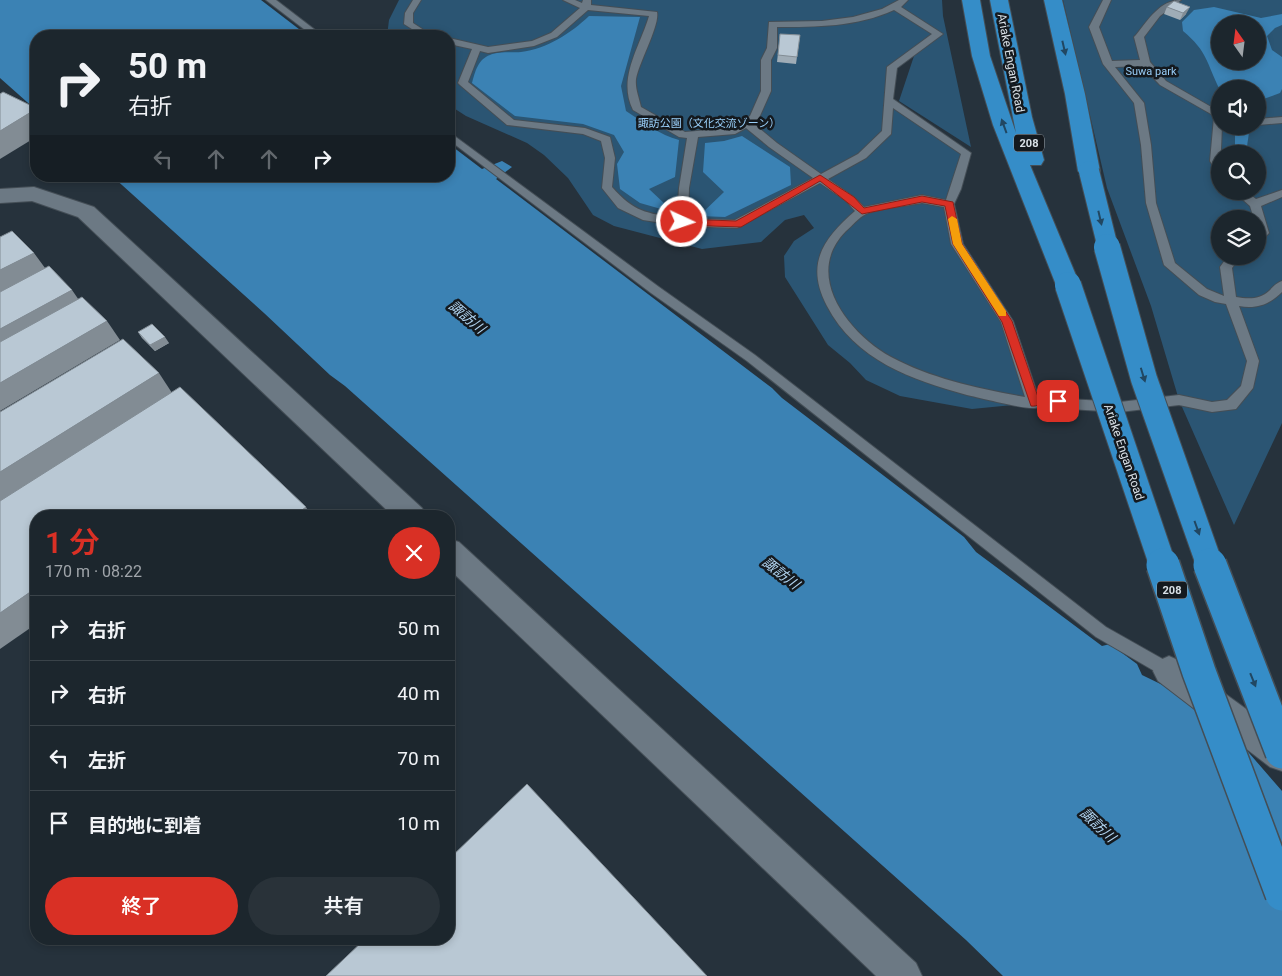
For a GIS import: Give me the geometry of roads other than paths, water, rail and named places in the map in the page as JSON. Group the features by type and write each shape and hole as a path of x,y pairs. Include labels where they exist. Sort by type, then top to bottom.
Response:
{"highway":[{"path":"971,0 981,56 1003,125 1068,285"},
{"name":"Ariake Engan Road","path":"1000,0 1022,117 1068,285 1199,672 1282,894"},
{"path":"1053,0 1075,94 1089,171 1113,272 1144,379 1282,754"}],"street":[{"path":"0,196 34,194 86,212 406,510"},
{"path":"455,557 903,976"},
{"path":"1169,671 1282,754"}],"lane":[{"path":"270,0 310,30"},
{"path":"417,0 409,13 409,24 419,30"},
{"path":"477,48 463,83 511,123 553,126 585,131 606,139 610,158 607,188 622,204 647,217 682,222 738,224 862,156 887,132 892,67 938,34 900,3 871,17 836,24 772,24 772,48 766,60 766,91 754,118 735,132 683,135 636,108 631,84 639,55 650,31 653,11 566,0"},
{"path":"1107,0 1094,27 1108,64 1139,102 1152,203 1170,265 1203,292 1218,299 1253,304 1270,297 1282,285"},
{"path":"1177,0 1157,14 1139,37 1145,63 1163,83 1211,110"},
{"path":"455,42 488,50 534,43 554,35 586,4"},
{"path":"1108,64 1145,63"},
{"path":"888,100 966,153 956,189 949,204 957,244 1007,321 1034,403"},
{"path":"1266,121 1282,120"},
{"path":"747,123 773,145 850,199 862,211"},
{"path":"682,222 687,163 693,135"},
{"path":"455,140 655,290 751,358 1101,632 1169,671"},
{"path":"1255,204 1282,193"},
{"path":"949,204 922,199 862,211 829,245 822,266 824,285 831,306 846,328 867,348 897,365 942,383 982,394 1034,403 1049,397 1068,404 1120,407 1179,400 1212,406 1231,405 1247,388 1253,361 1231,301 1226,267 1228,265"},
{"path":"1250,200 1255,204 1257,210"}],"water":[{"path":"0,0 261,0 300,30 30,30 30,105 0,78"},
{"path":"1214,7 1248,15 1211,15 1211,69 1197,45 1183,31 1182,22 1194,10"},
{"path":"1282,14 1282,25 1275,28 1267,36 1272,50 1282,57 1282,89 1280,93 1266,98 1266,80 1216,80 1211,70 1266,70 1266,17"},
{"path":"589,16 640,17 621,86 626,111 658,132 679,140 675,177 649,189 666,205 668,211 640,203 620,189 617,164 624,152 614,135 583,124 515,116 472,83 478,66 486,57 497,53 521,52 540,48 566,34"},
{"path":"1235,135 1249,135 1247,145 1235,145"},
{"path":"742,136 790,167 791,185 725,217 699,216 724,192 703,172 705,143 724,141"},
{"name":"諏訪川","path":"455,149 482,169 502,161 512,167 496,179 772,388 782,398 964,537 976,552 1102,646 1110,644 1137,664 1142,675 1210,708 1282,791 1282,976 1003,976 966,940 345,386 330,375 119,182 455,182"}],"park label":[{"name":"Suwa park","path":"1151,71"},
{"name":"諏訪公園（文化交流ゾーン）","path":"709,123"}]}
